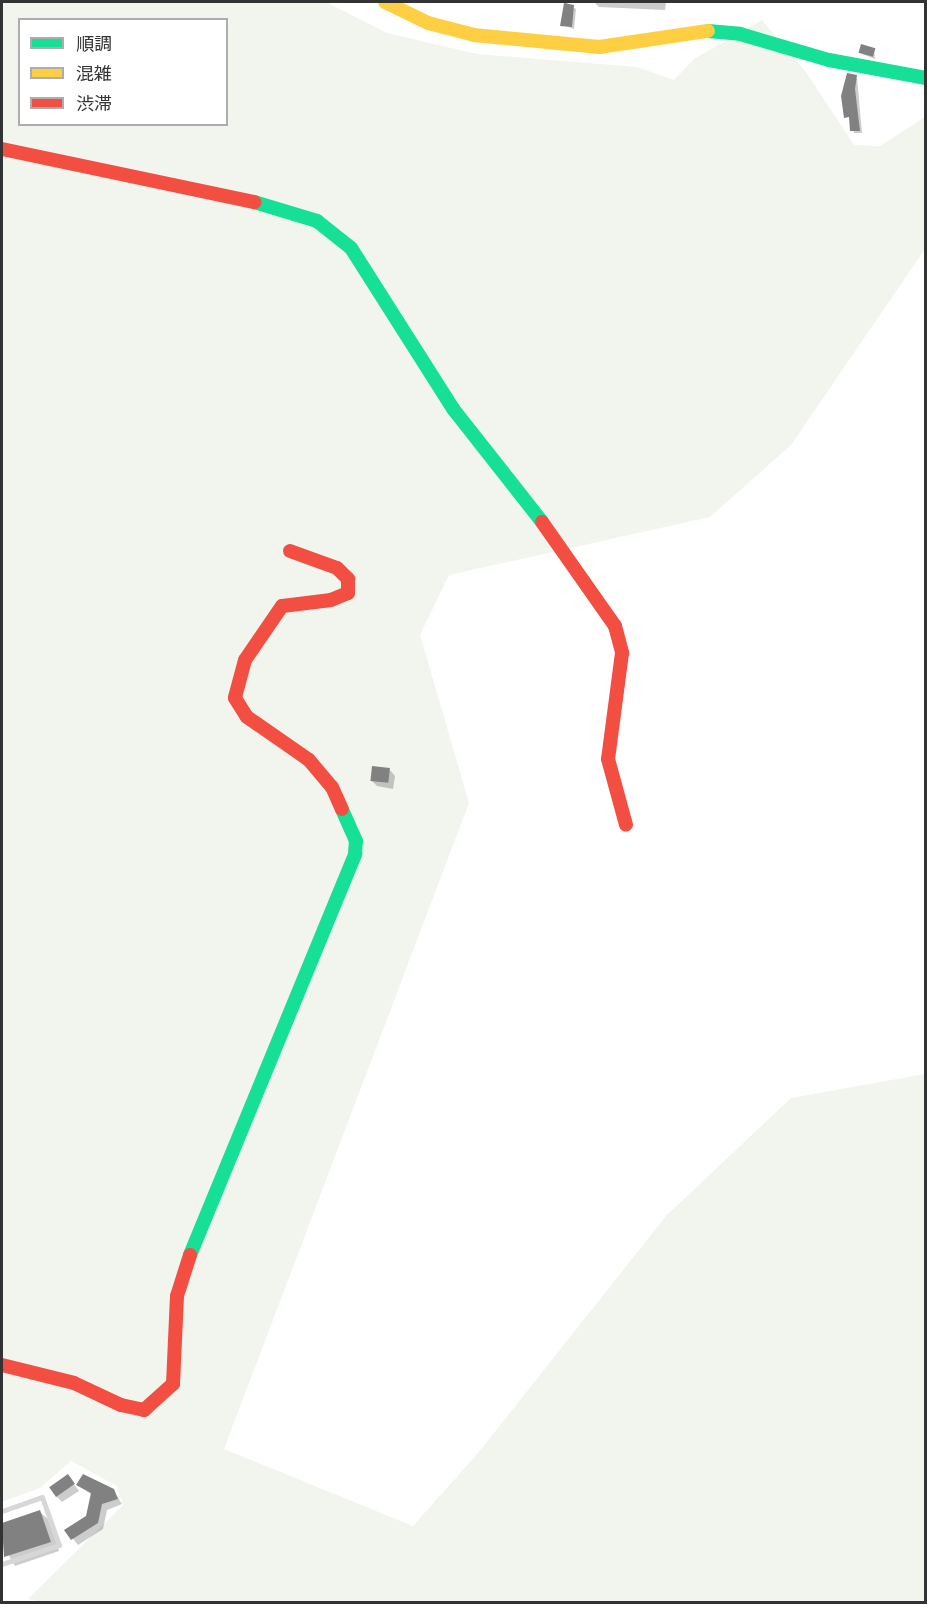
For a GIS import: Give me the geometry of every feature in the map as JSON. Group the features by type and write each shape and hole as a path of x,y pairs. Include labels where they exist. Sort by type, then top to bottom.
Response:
{"street":[{"path":"385,2 428,23 474,35 599,47 711,31 740,34 829,60 926,78"},
{"path":"2,149 287,209 317,221 351,248 454,410 517,486 615,626 622,653 608,759 626,825"},
{"path":"2,1365 74,1383 121,1405 144,1410 173,1384 177,1296 186,1264 355,854 356,841 332,787 309,760 247,717 236,698 245,660 282,606 331,600 348,593 348,579 337,568 290,550"}],"lane":[{"path":"2,1511 42,1497 59,1545 2,1564"}],"shaded area":[{"path":"2,2 326,2 387,33 477,54 637,67 674,80 694,59 762,20 806,72 854,145 880,146 925,117 925,249 791,445 710,517 449,575 420,635 469,803 224,1449 413,1526 478,1453 666,1216 791,1098 925,1074 925,1602 40,1602 28,1599 123,1505 117,1486 71,1461 40,1488 2,1502"}],"building":[{"path":"564,3 574,5 572,27 560,26"},
{"path":"861,44 875,48 873,57 859,53"},
{"path":"847,73 857,75 855,89 860,131 850,131 849,117 844,118 841,96"},
{"path":"372,766 390,768 388,783 370,781"},
{"path":"68,1474 75,1484 56,1497 49,1487"},
{"path":"83,1474 114,1489 118,1499 102,1504 98,1523 71,1540 64,1530 86,1516 91,1493 76,1485"},
{"path":"40,1510 51,1542 4,1557 2,1523"}],"traffic: fast":[{"path":"708,31 740,34 829,60 926,78"},
{"path":"254,202 317,221 351,248 454,410 542,522"},
{"path":"190,1255 355,854 356,841 342,809"}],"traffic: slow":[{"path":"385,2 428,23 474,35 599,47 708,31"}],"traffic: jam":[{"path":"2,149 254,202"},
{"path":"542,522 615,626 622,653 608,759 626,825"},
{"path":"290,551 337,568 348,579 348,593 331,600 282,606 245,660 235,698 247,717 309,760 332,787 342,809"},
{"path":"2,1365 74,1383 121,1405 144,1410 173,1384 177,1296 190,1255"}]}
